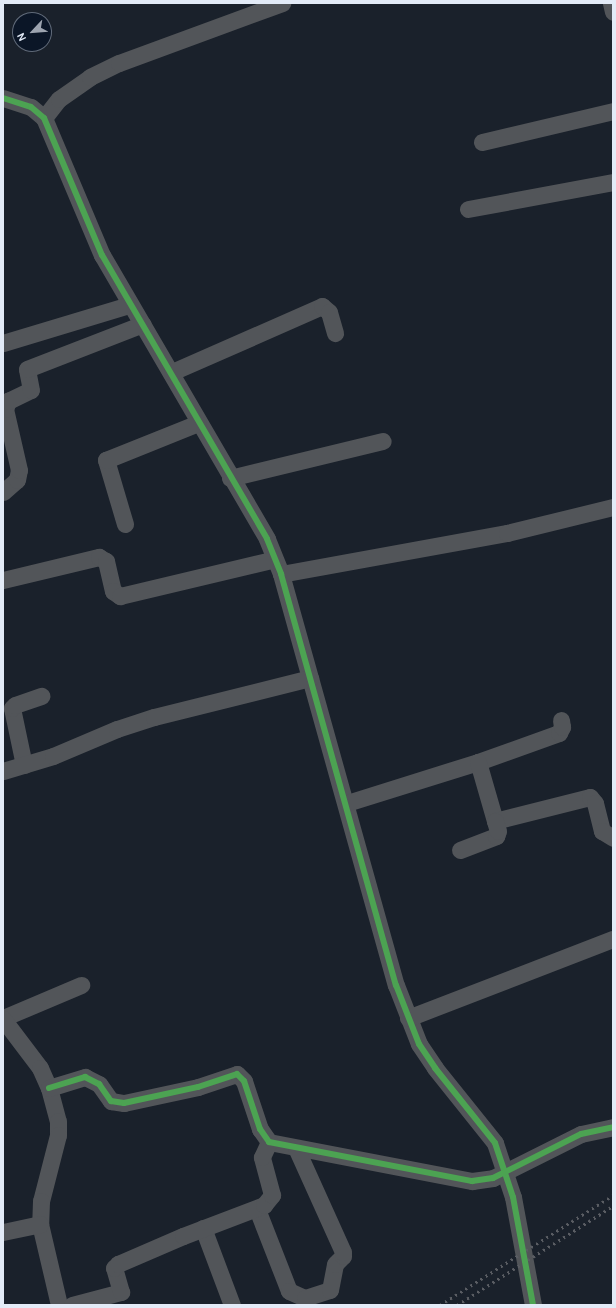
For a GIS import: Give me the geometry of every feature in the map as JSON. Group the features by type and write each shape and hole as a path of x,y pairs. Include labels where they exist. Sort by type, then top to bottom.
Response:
{"street":[{"path":"44,118 59,99 90,77 119,63 282,3"},
{"path":"610,3 613,12"},
{"path":"3,98 31,107 44,118 80,206 129,305 143,324 172,372 198,423 267,540 278,566 347,803 357,846 408,1018 419,1044 435,1068 495,1143 506,1170 533,1305"},
{"path":"482,142 613,111"},
{"path":"468,209 613,182"},
{"path":"3,343 129,305"},
{"path":"172,372 322,306 329,312 335,333"},
{"path":"3,492 16,480 19,470 5,409 8,400 31,390 27,369 143,324"},
{"path":"125,524 106,460 198,423"},
{"path":"230,478 383,441"},
{"path":"3,580 99,557 106,561 113,591 120,596 278,566 507,532 613,507"},
{"path":"3,771 24,765 154,717 310,678"},
{"path":"24,765 12,708 15,705 41,696"},
{"path":"347,803 478,762 559,733 562,727 561,720"},
{"path":"460,850 496,836 498,831 478,762"},
{"path":"495,821 590,797 595,804 602,831 613,838"},
{"path":"408,1018 613,939"},
{"path":"59,1305 40,1224 46,1179 58,1135 58,1121 49,1088 30,1053 3,1018 81,985"},
{"path":"49,1088 85,1078 100,1084 111,1101 124,1103 198,1087 237,1074 244,1080 260,1129 269,1142 463,1181 483,1181 581,1134 613,1127"},
{"path":"72,1305 118,1294 122,1289 115,1266 203,1228 257,1209 270,1200 272,1195 262,1157 269,1142"},
{"path":"257,1209 289,1291 305,1298 330,1290 336,1264 343,1256 296,1148"},
{"path":"3,1232 40,1224"},
{"path":"203,1228 232,1305"}],"railway":[{"path":"440,1305 613,1195"},
{"path":"457,1305 613,1206"}],"cycle path":[{"path":"3,98 31,107 44,118 102,255 267,539 281,574 396,985 419,1044 435,1068 495,1143 513,1197 533,1305"},
{"path":"49,1088 85,1077 99,1084 111,1101 124,1103 198,1087 237,1074 244,1081 260,1129 269,1142 472,1181 493,1178 581,1134 613,1127"}]}
